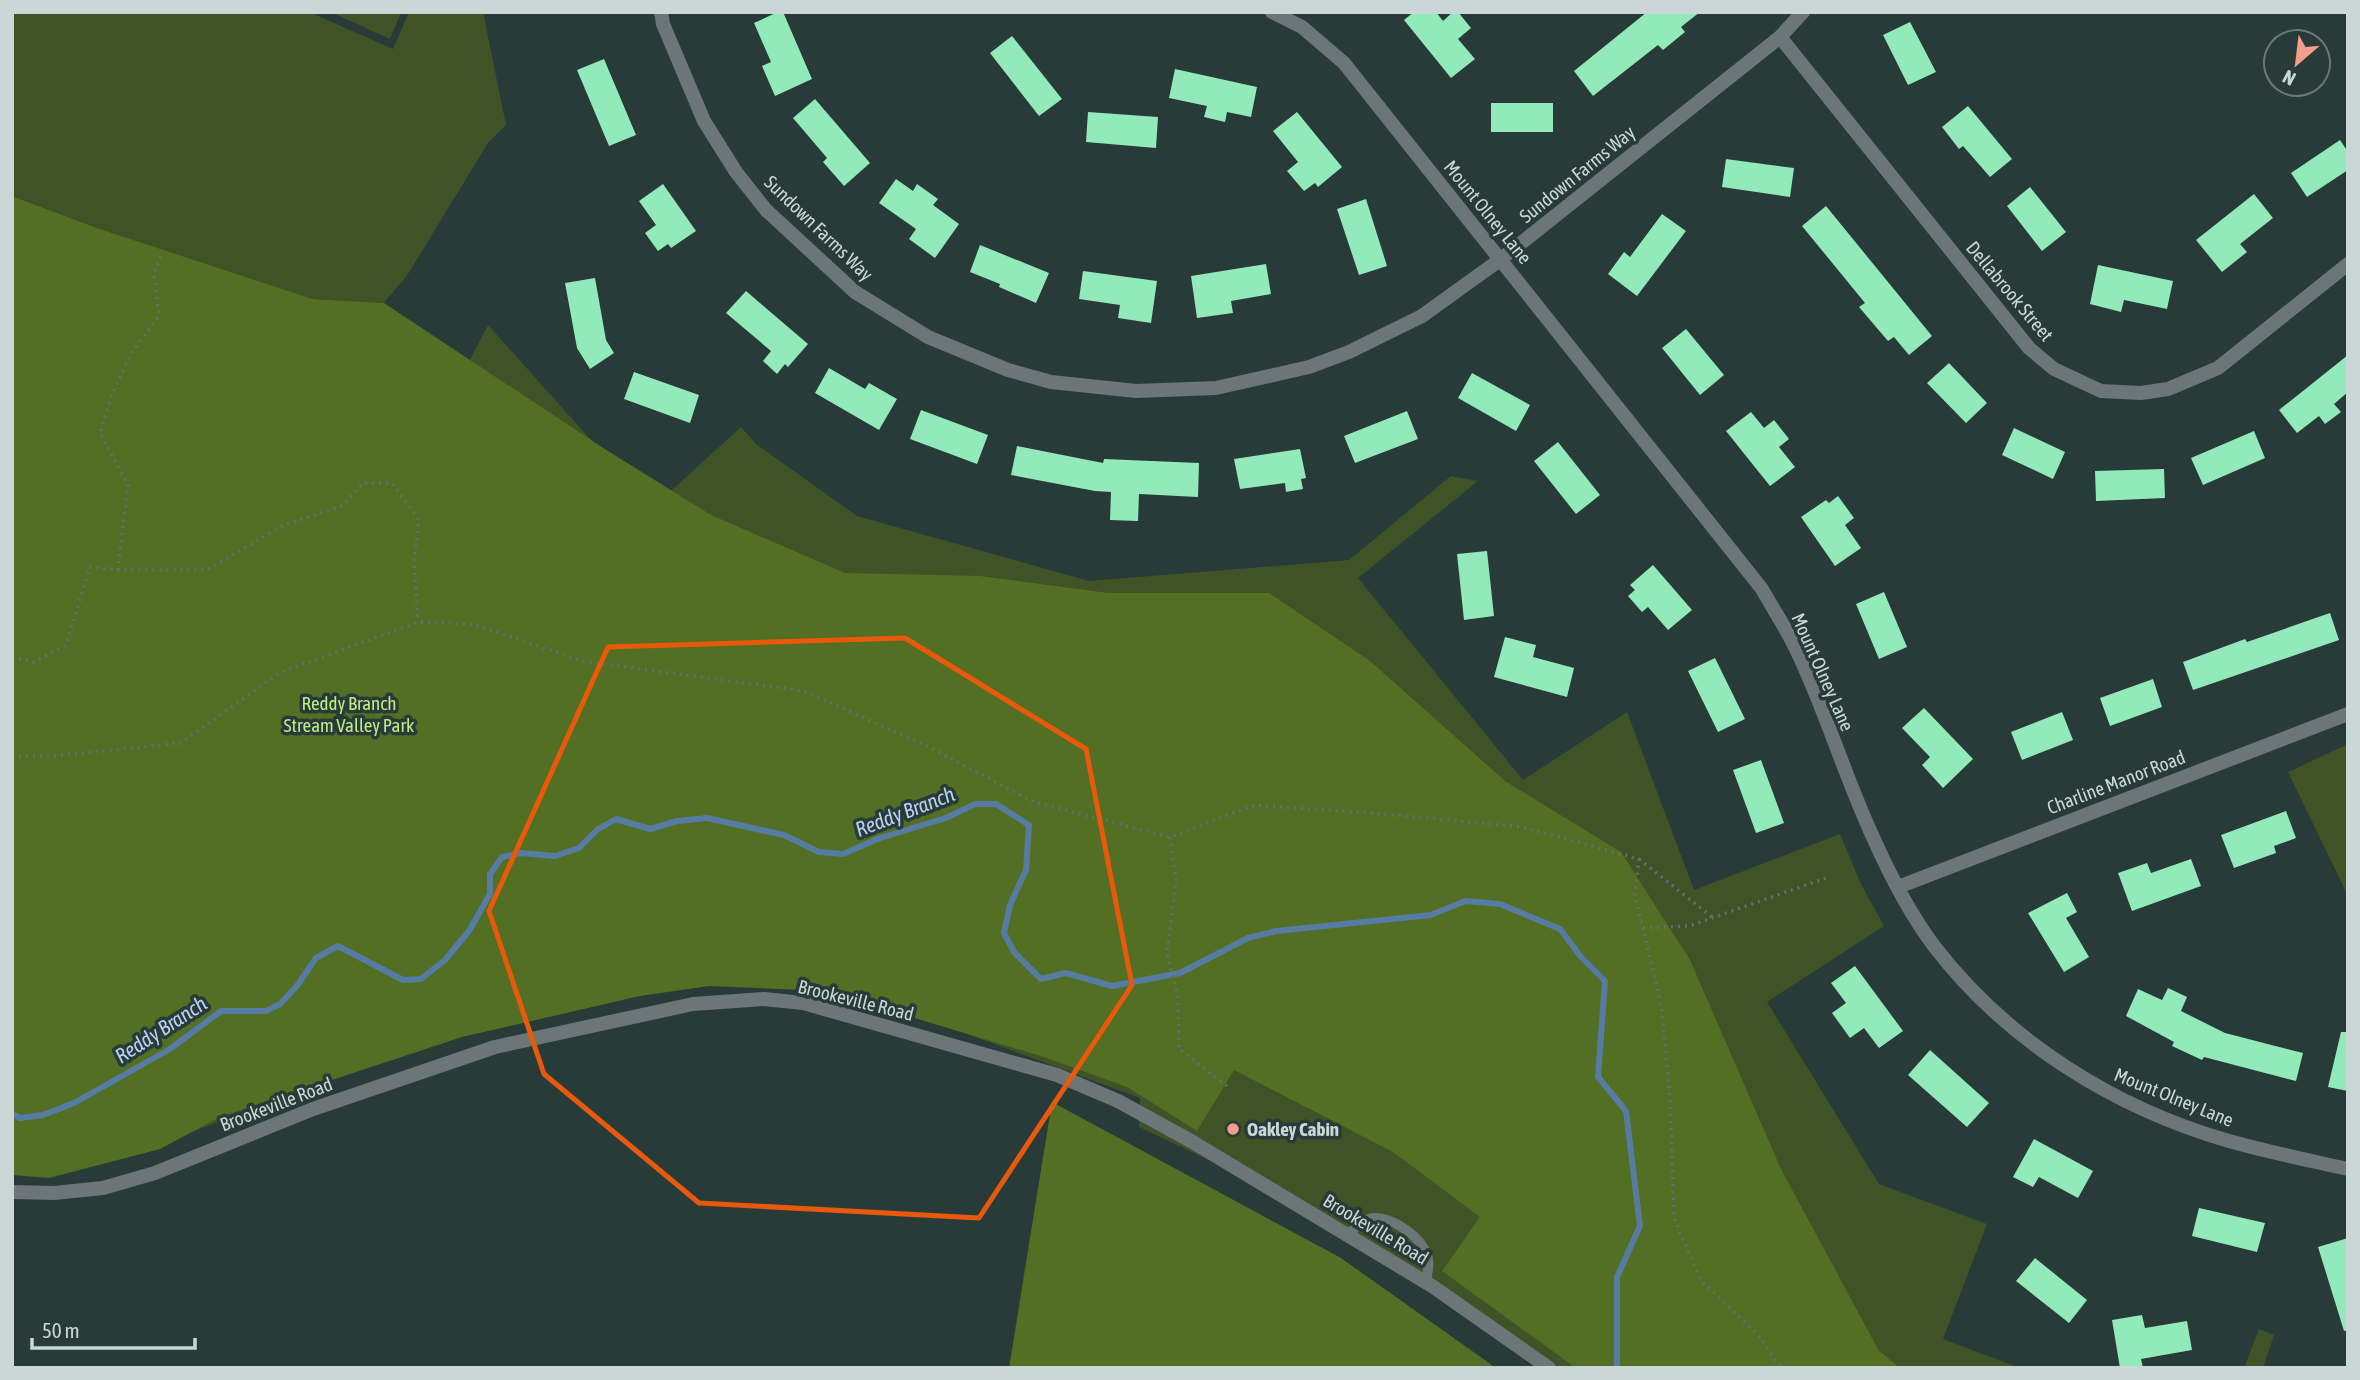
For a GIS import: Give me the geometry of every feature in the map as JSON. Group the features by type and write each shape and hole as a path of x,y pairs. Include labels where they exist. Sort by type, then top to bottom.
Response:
{"street":[{"name":"Sundown Farms Way","path":"661,12 663,24 705,121 736,172 766,210 855,292 928,337 1008,370 1051,382 1136,391 1216,388 1309,367 1349,352 1422,316 1501,259 1780,37 1802,12"},
{"name":"Mount Olney Lane","path":"1272,12 1302,27 1344,63 1762,589 1796,648 1872,835 1898,887 1933,945 1981,1000 2040,1050 2098,1088 2158,1116 2228,1141 2348,1169"},
{"name":"Dellabrook Street","path":"1780,37 2029,348 2054,369 2101,391 2141,393 2168,389 2218,368 2348,264"},
{"name":"Charline Manor Road","path":"1898,887 2348,714"},
{"name":"Brookeville Road","path":"12,1192 54,1193 103,1188 155,1173 313,1109 495,1047 693,1004 764,999 803,1003 1057,1075 1118,1101 1425,1282 1549,1368"}],"lane":[{"path":"1348,1235 1360,1222 1374,1217 1389,1221 1416,1237 1427,1254 1429,1270 1425,1282"}],"path":[{"path":"118,570 128,485 100,433 111,397 130,355 159,316 154,273 163,252"},
{"path":"12,657 34,662 66,645 90,567 118,570 207,570 282,526 342,506 363,483 392,483 419,520 414,561 418,622"},
{"path":"12,757 51,756 181,743 279,673 418,622 473,624 582,661 804,691 929,747 1034,802 1170,836 1255,805 1522,827 1639,859 1713,918"},
{"path":"1170,836 1177,881 1167,953 1178,997 1179,1049 1228,1087"},
{"path":"1639,859 1635,894 1661,1005 1670,1100 1674,1218 1700,1279 1759,1336 1781,1368"},
{"path":"1643,928 1689,926 1826,878"}],"highlighted area":[{"path":"905,638 1086,749 1132,985 979,1218 699,1203 544,1074 489,911 608,647"}],"green space":[{"name":"Reddy Branch Stream Valley Park","path":"12,12 309,12 393,49 409,12 483,12 506,125 488,143 408,274 384,303 313,299 97,228 18,198 452,394 488,325 652,508 741,427 756,444 857,516 1089,581 1349,560 1451,476 1478,481 1358,578 1523,780 1627,712 1694,890 1840,834 1861,884 1884,926 1767,1002 1879,1184 1987,1224 1943,1339 2020,1368 1557,1368 1539,1353 1215,1163 1139,1127 1140,1098 859,994 713,980 444,1038 127,1156 12,1170"},
{"path":"331,12 401,12 390,39"},
{"name":"Reddy Branch Stream Valley Park","path":"12,196 97,228 313,299 384,303 600,446 711,515 845,573 980,576 1108,593 1269,593 1370,661 1505,781 1621,852 1690,960 1781,1169 1879,1351 1900,1368 1576,1368 1442,1271 1480,1217 1393,1152 1234,1070 1197,1131 1127,1087 1044,1057 825,991 709,986 640,996 462,1037 220,1117 160,1149 49,1178 12,1175"},
{"path":"2348,744 2348,896 2288,772"},
{"path":"1052,1102 1341,1258 1496,1368 1009,1368"},
{"path":"2259,1329 2274,1335 2263,1368 2244,1368"}],"building":[{"path":"783,12 812,79 775,96 762,66 771,62 754,23"},
{"path":"1414,12 1436,12 1443,21 1453,12 1458,12 1471,28 1458,39 1475,59 1451,78 1404,20"},
{"path":"1647,12 1700,12 1681,27 1685,32 1663,50 1658,45 1593,96 1574,71"},
{"path":"1910,22 1936,72 1908,85 1883,35"},
{"path":"1012,36 1062,99 1039,116 990,53"},
{"path":"604,59 636,135 609,146 577,70"},
{"path":"1175,69 1257,87 1251,117 1227,112 1225,122 1204,117 1207,106 1169,98"},
{"path":"815,99 870,163 844,186 823,162 827,158 793,118"},
{"path":"1491,103 1553,103 1553,132 1491,132"},
{"path":"1968,106 2012,159 1990,177 1963,146 1959,149 1942,127"},
{"path":"1088,112 1158,117 1156,148 1086,142"},
{"path":"1297,112 1342,167 1318,187 1315,183 1304,191 1287,171 1298,162 1273,131"},
{"path":"2340,140 2348,152 2348,170 2307,197 2291,173"},
{"path":"1726,159 1794,168 1790,197 1722,187"},
{"path":"896,179 913,191 917,184 938,199 933,205 959,224 935,258 909,239 916,229 879,203"},
{"path":"663,184 696,231 671,248 668,244 658,251 645,233 656,225 639,201"},
{"path":"2030,187 2066,232 2042,251 2007,206"},
{"path":"2254,194 2273,218 2240,244 2247,252 2222,272 2196,240"},
{"path":"1366,199 1387,266 1359,275 1337,209"},
{"path":"1826,206 1932,336 1909,355 1894,337 1888,341 1859,307 1865,303 1802,226"},
{"path":"1662,214 1686,231 1637,296 1608,274 1624,252 1630,257"},
{"path":"980,245 1049,273 1036,303 970,272"},
{"path":"1266,264 1271,294 1231,301 1233,313 1197,318 1191,276"},
{"path":"2098,265 2173,281 2167,309 2124,300 2121,312 2090,304"},
{"path":"1083,271 1157,281 1151,323 1118,318 1120,305 1079,299"},
{"path":"595,278 606,340 614,353 590,369 577,348 565,283"},
{"path":"746,291 808,344 788,367 785,364 777,374 763,361 771,351 726,313"},
{"path":"1686,329 1724,375 1700,395 1662,348"},
{"path":"2348,355 2348,392 2334,404 2341,412 2325,424 2319,416 2297,433 2279,410"},
{"path":"1949,363 1987,403 1966,423 1927,383"},
{"path":"829,368 865,389 869,383 897,399 879,430 815,393"},
{"path":"634,372 699,395 690,423 624,399"},
{"path":"1472,373 1530,405 1516,431 1458,398"},
{"path":"921,410 988,435 977,464 910,439"},
{"path":"1407,411 1418,439 1355,463 1344,436"},
{"path":"1751,412 1764,428 1774,420 1789,439 1779,447 1795,467 1770,486 1726,431"},
{"path":"2014,428 2065,452 2053,479 2002,455"},
{"path":"2254,431 2265,458 2203,485 2191,458"},
{"path":"1558,442 1600,495 1576,514 1534,461"},
{"path":"1017,446 1103,463 1104,459 1199,463 1198,497 1139,494 1138,521 1110,520 1111,492 1011,475"},
{"path":"1300,449 1306,478 1301,479 1303,489 1286,492 1285,483 1240,489 1234,459"},
{"path":"2164,469 2165,498 2096,501 2095,471"},
{"path":"1838,496 1854,518 1845,525 1861,548 1835,566 1801,517 1826,500 1829,503"},
{"path":"1487,551 1494,616 1464,620 1457,554"},
{"path":"1653,565 1692,610 1668,630 1648,607 1642,612 1628,596 1635,590 1630,585"},
{"path":"1884,592 1907,647 1879,659 1856,604"},
{"path":"2330,613 2339,640 2193,690 2183,662 2245,639 2247,642"},
{"path":"1505,637 1536,645 1533,657 1574,668 1567,697 1494,677"},
{"path":"1715,658 1745,719 1718,732 1688,671"},
{"path":"2153,679 2162,707 2110,726 2100,698"},
{"path":"1924,708 1973,759 1943,788 1922,765 1930,757 1902,728"},
{"path":"2062,712 2073,740 2022,760 2011,732"},
{"path":"1761,760 1784,823 1756,833 1733,770"},
{"path":"2286,811 2296,838 2274,846 2276,853 2234,868 2221,835"},
{"path":"2191,859 2201,886 2132,911 2118,873 2147,863 2151,873"},
{"path":"2067,893 2077,912 2066,918 2089,957 2064,972 2028,913"},
{"path":"1855,966 1903,1031 1879,1048 1864,1028 1850,1038 1832,1013 1846,1003 1831,983"},
{"path":"2168,988 2187,997 2181,1011 2225,1033 2303,1053 2296,1081 2204,1057 2202,1060 2172,1046 2174,1042 2126,1016 2138,989 2162,1000"},
{"path":"2341,1032 2348,1032 2348,1091 2328,1087"},
{"path":"1930,1050 1989,1103 1967,1127 1908,1075"},
{"path":"2034,1139 2093,1171 2078,1198 2039,1177 2033,1187 2013,1177"},
{"path":"2199,1208 2265,1223 2257,1252 2192,1236"},
{"path":"2348,1238 2348,1330 2344,1331 2318,1247"},
{"path":"2035,1258 2087,1300 2069,1323 2016,1281"},
{"path":"2142,1315 2145,1328 2187,1321 2192,1350 2141,1359 2143,1368 2120,1368 2112,1320"}],"waterway":[{"name":"Reddy Branch","path":"12,1114 20,1118 43,1115 74,1103 170,1049 221,1011 266,1011 280,1004 297,986 316,958 338,946 403,980 421,979 445,960 469,931 490,894 490,874 502,857 521,853 555,856 579,848 598,829 616,819 650,829 677,821 707,818 784,835 819,852 843,854 880,838 946,818 975,804 996,804 1029,825 1026,870 1010,905 1004,933 1014,952 1041,979 1066,973 1112,986 1180,973 1248,938 1276,931 1431,915 1465,901 1500,904 1560,929 1581,957 1605,981 1598,1077 1626,1111 1640,1226 1617,1277 1617,1368"}],"place":[{"name":"Oakley Cabin","path":"1233,1129"}]}
